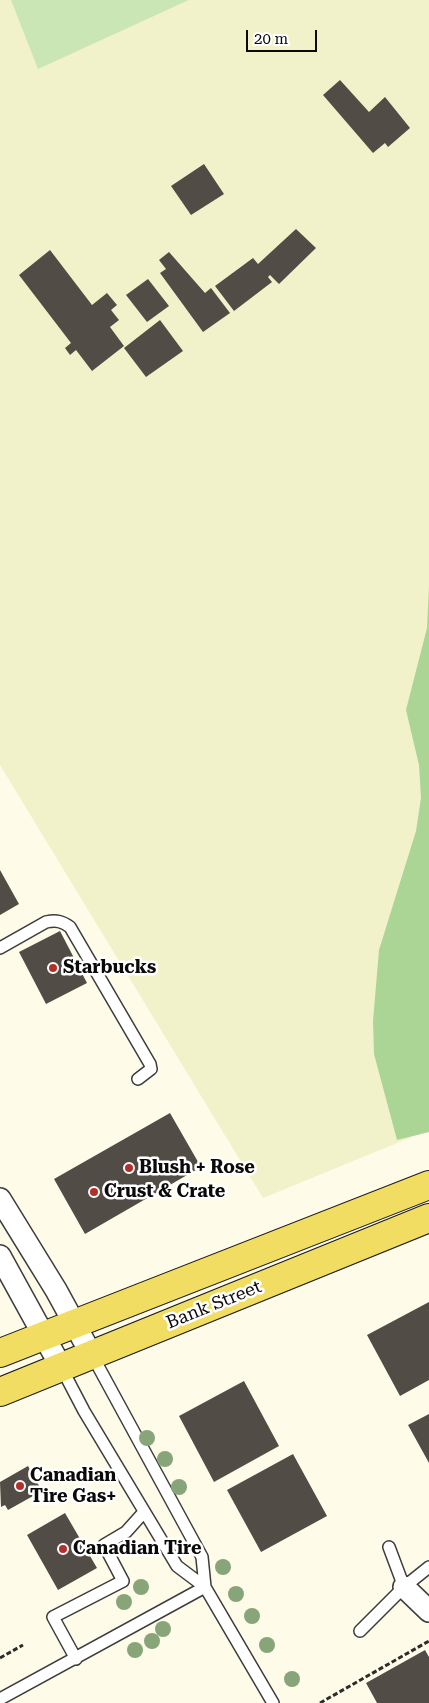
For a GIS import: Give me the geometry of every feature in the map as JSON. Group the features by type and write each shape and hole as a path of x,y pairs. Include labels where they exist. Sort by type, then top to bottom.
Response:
{"main road":[{"name":"Bank Street","path":"0,1352 429,1184"},
{"name":"Bank Street","path":"0,1392 429,1218"}],"street":[{"path":"0,1199 75,1322 91,1354"},
{"path":"0,1256 61,1367"},
{"path":"404,1587 429,1611"}],"lane":[{"path":"0,948 46,922 64,922 70,927 150,1064 151,1069 138,1080"},
{"path":"91,1354 202,1557 204,1587"},
{"path":"61,1367 84,1411 177,1566 204,1587 273,1703"},
{"path":"76,1659 53,1617 123,1580 104,1545 126,1532 144,1512"},
{"path":"389,1547 404,1587"},
{"path":"360,1631 404,1587 429,1567"},
{"path":"0,1699 76,1659 204,1587"}],"path":[{"path":"320,1703 428,1642"},
{"path":"0,1658 23,1645"}],"green space":[{"path":"0,0 11,0 39,68 189,0 429,0 429,1130 263,1198 0,765"},
{"path":"11,0 189,0 38,69"},
{"path":"429,586 429,1132 397,1140 374,1054 373,1021 379,950 416,831 421,798 419,765 406,710 427,628"}],"building":[{"path":"340,80 369,112 385,97 410,128 388,147 385,143 373,153 323,95"},
{"path":"204,164 224,194 191,215 171,186"},
{"path":"296,229 316,248 279,284 270,275 268,277 272,282 234,311 215,286 253,258 258,264"},
{"path":"50,250 92,305 107,293 117,305 111,310 119,320 110,327 124,346 92,371 76,350 70,355 65,348 71,343 19,275"},
{"path":"169,252 205,293 211,288 230,313 203,332 160,273 166,269 159,260"},
{"path":"148,279 169,306 147,322 126,295"},
{"path":"160,320 183,351 146,377 124,348"},
{"path":"0,870 19,904 0,915"},
{"name":"Starbucks","path":"60,931 87,983 46,1004 19,952"},
{"path":"170,1113 201,1167 85,1234 54,1179"},
{"path":"429,1302 429,1380 400,1396 367,1335"},
{"path":"244,1381 279,1446 214,1482 179,1416"},
{"path":"429,1414 429,1463 408,1425"},
{"path":"293,1454 327,1516 261,1552 227,1490"},
{"name":"Canadian Tire Gas+","path":"28,1466 42,1491 8,1510 5,1505 1,1507 0,1482"},
{"path":"65,1513 97,1568 58,1590 27,1535"},
{"path":"425,1650 429,1657 429,1703 377,1703 366,1683"}],"place":[{"name":"Starbucks","path":"53,968"},
{"name":"Blush + Rose","path":"129,1168"},
{"name":"Crust & Crate","path":"94,1192"},
{"name":"Canadian Tire Gas+","path":"20,1486"},
{"name":"Canadian Tire","path":"63,1549"}]}
